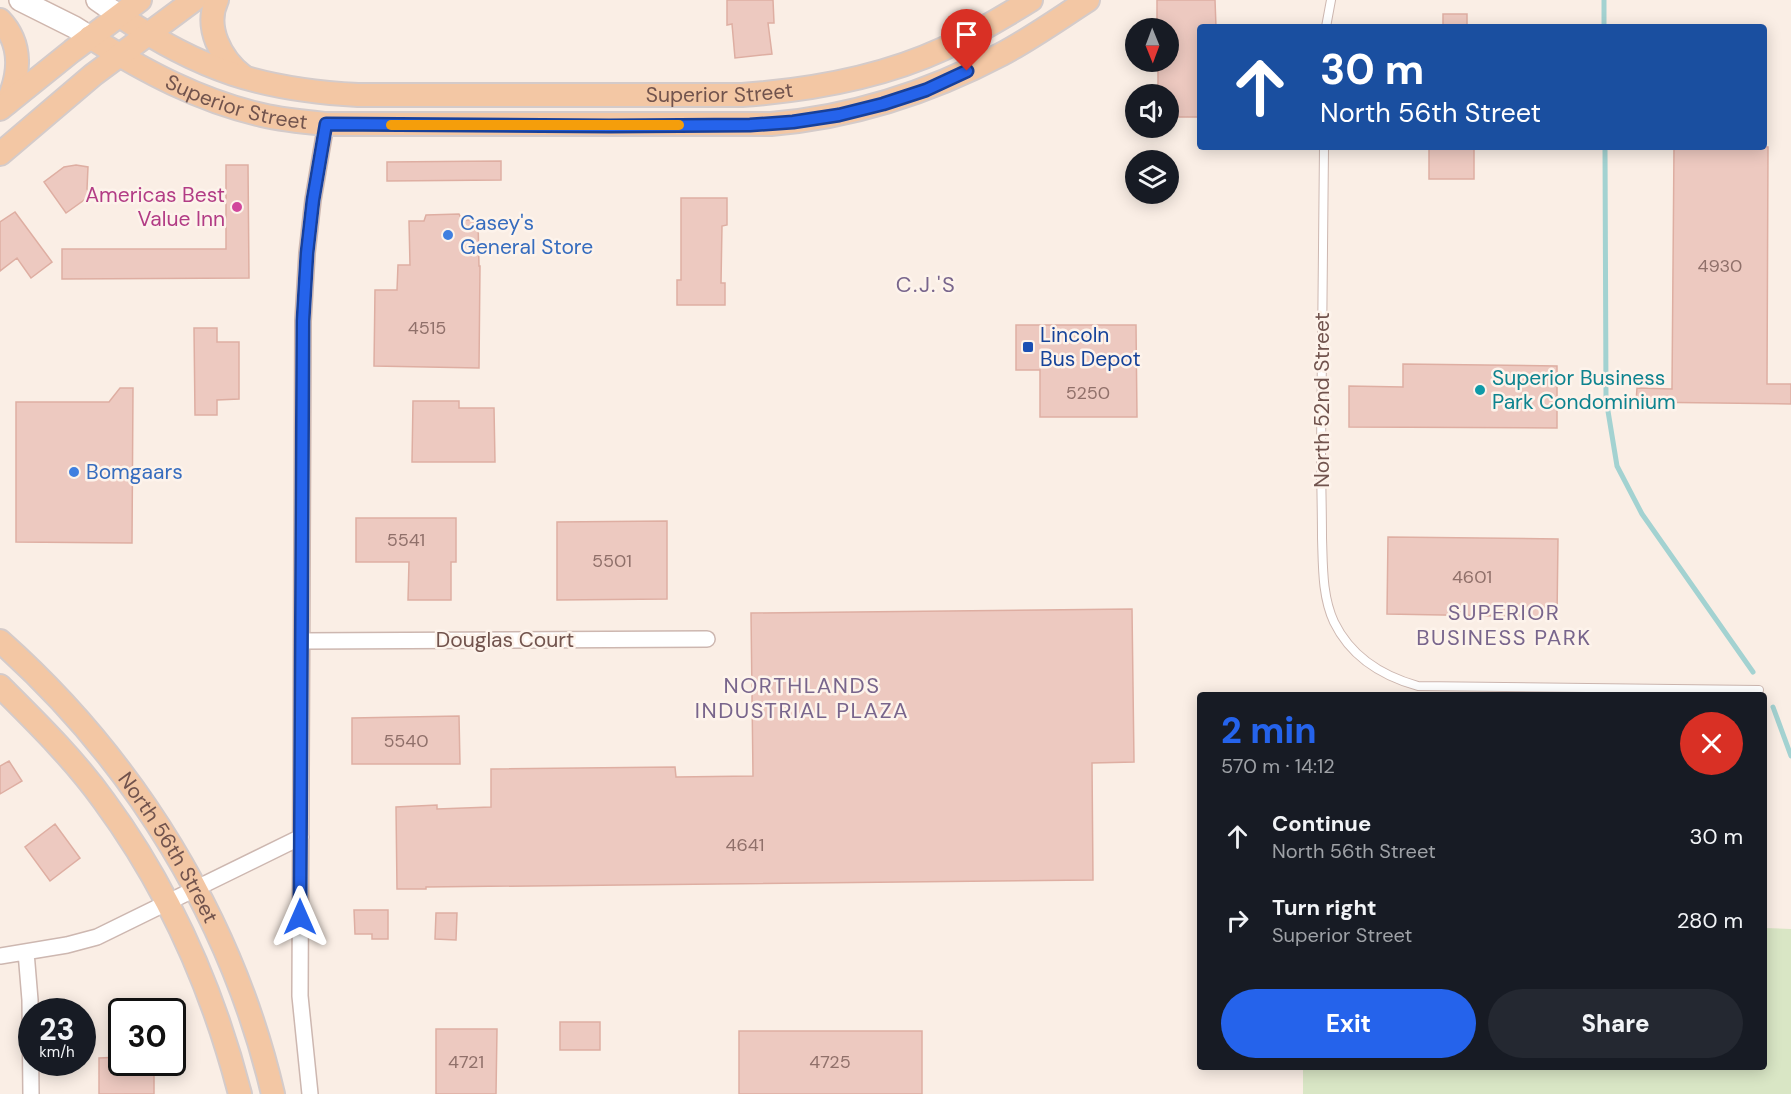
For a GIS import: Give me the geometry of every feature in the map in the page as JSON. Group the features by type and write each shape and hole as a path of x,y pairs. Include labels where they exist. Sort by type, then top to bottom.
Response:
{"main road":[{"path":"20,0 90,37"},
{"path":"97,0 120,16"},
{"path":"3,107 140,0"},
{"path":"0,154 42,116 194,0"},
{"path":"217,0 212,20 216,39 230,66 249,80"},
{"name":"Superior Street","path":"120,16 191,59 249,80 299,91 358,95 742,94 787,92 846,81 915,61 968,37 1031,0"},
{"name":"Superior Street","path":"90,37 164,80 211,101 265,116 326,124 750,125 793,122 839,115 926,90 1005,53 1088,0"},
{"path":"0,20 11,35 18,60 15,86 3,107"},
{"name":"North 56th Street","path":"0,641 65,704 97,740 131,783 166,834 195,888 229,961 245,1002 273,1094"},
{"name":"North 56th Street","path":"0,686 45,731 104,800 141,854 184,938 210,999 240,1094"}],"street":[{"path":"310,1094 300,996 303,321 313,200 326,124"},
{"name":"Douglas Court","path":"303,641 707,639"},
{"path":"0,956 97,937 302,837"},
{"path":"26,952 30,1000 31,1094"}],"lane":[{"path":"1327,24 1331,0"},
{"name":"North 52nd Street","path":"1324,150 1321,482 1323,582 1334,622 1350,646 1380,672 1399,681 1418,686 1759,690"}],"green space":[{"path":"1767,928 1791,929 1791,1094 1303,1094 1303,1070 1767,1070"}],"building":[{"path":"727,0 773,0 774,23 768,23 772,54 735,58 732,24 727,25"},
{"path":"1157,0 1215,0 1216,24 1197,24 1197,117 1179,117 1179,84 1158,84 1158,72 1179,72 1179,18 1157,18"},
{"path":"1443,14 1467,14 1467,24 1443,24"},
{"path":"1768,147 1767,384 1791,384 1791,404 1636,402 1637,388 1672,389 1674,150 1767,150"},
{"path":"1429,150 1474,150 1474,179 1429,179"},
{"path":"501,161 501,180 387,181 387,162"},
{"path":"76,165 88,167 87,189 91,195 66,213 44,182 64,167"},
{"name":"Americas Best Value Inn","path":"226,165 248,165 249,278 62,279 62,249 226,249"},
{"path":"681,198 727,198 727,225 722,226 721,283 725,283 725,305 677,305 677,280 681,280"},
{"path":"15,212 52,262 31,278 17,258 0,271 0,222"},
{"path":"459,214 462,220 478,220 479,368 374,366 375,290 397,290 398,265 410,265 409,221 424,221 426,215"},
{"path":"1016,325 1136,325 1137,417 1040,417 1040,370 1016,370"},
{"path":"194,328 217,328 217,342 239,342 239,399 217,400 217,415 195,415"},
{"name":"Superior Business Park Condominium","path":"1403,364 1557,366 1557,428 1349,427 1349,386 1403,387"},
{"name":"Bomgaars","path":"120,388 133,388 132,543 16,542 16,402 109,402"},
{"path":"413,401 459,401 459,408 494,408 495,462 412,462"},
{"path":"356,518 456,518 456,562 451,562 451,600 408,600 409,562 356,562"},
{"path":"667,521 667,599 557,600 557,522"},
{"path":"1388,537 1558,539 1557,617 1387,614"},
{"path":"1132,609 1134,762 1092,763 1093,880 397,889 396,807 437,805 437,809 491,807 491,769 675,767 676,777 753,776 751,613"},
{"path":"459,716 460,764 352,764 352,718"},
{"path":"9,761 22,781 0,794 0,766"},
{"path":"55,824 80,858 50,881 25,847"},
{"path":"354,910 388,910 388,939 372,939 372,934 355,934"},
{"path":"436,913 457,913 456,940 435,939"},
{"path":"560,1022 600,1022 600,1050 560,1050"},
{"path":"436,1029 497,1029 496,1094 436,1094"},
{"path":"739,1031 922,1031 922,1094 739,1094"},
{"path":"99,1058 108,1058 108,1076 154,1076 154,1094 99,1094"}],"waterway":[{"path":"1604,0 1604,24"},
{"path":"1605,150 1606,399 1617,466 1642,514 1753,672"},
{"path":"1773,707 1791,756"}],"slow traffic":[{"path":"391,125 679,125"}],"place":[{"name":"Americas Best Value Inn","path":"237,207"},
{"name":"Casey's General Store","path":"448,235"},
{"name":"Lincoln Bus Depot","path":"1028,347"},
{"name":"Superior Business Park Condominium","path":"1480,390"},
{"name":"Bomgaars","path":"74,472"}],"district":[{"name":"C.J.'S","path":"926,284"},
{"name":"SUPERIOR BUSINESS PARK","path":"1504,624"},
{"name":"NORTHLANDS INDUSTRIAL PLAZA","path":"802,698"}],"route":[{"path":"300,917 303,321 313,200 326,124 610,126 771,124 839,115 883,104 926,90 967,71"}]}
